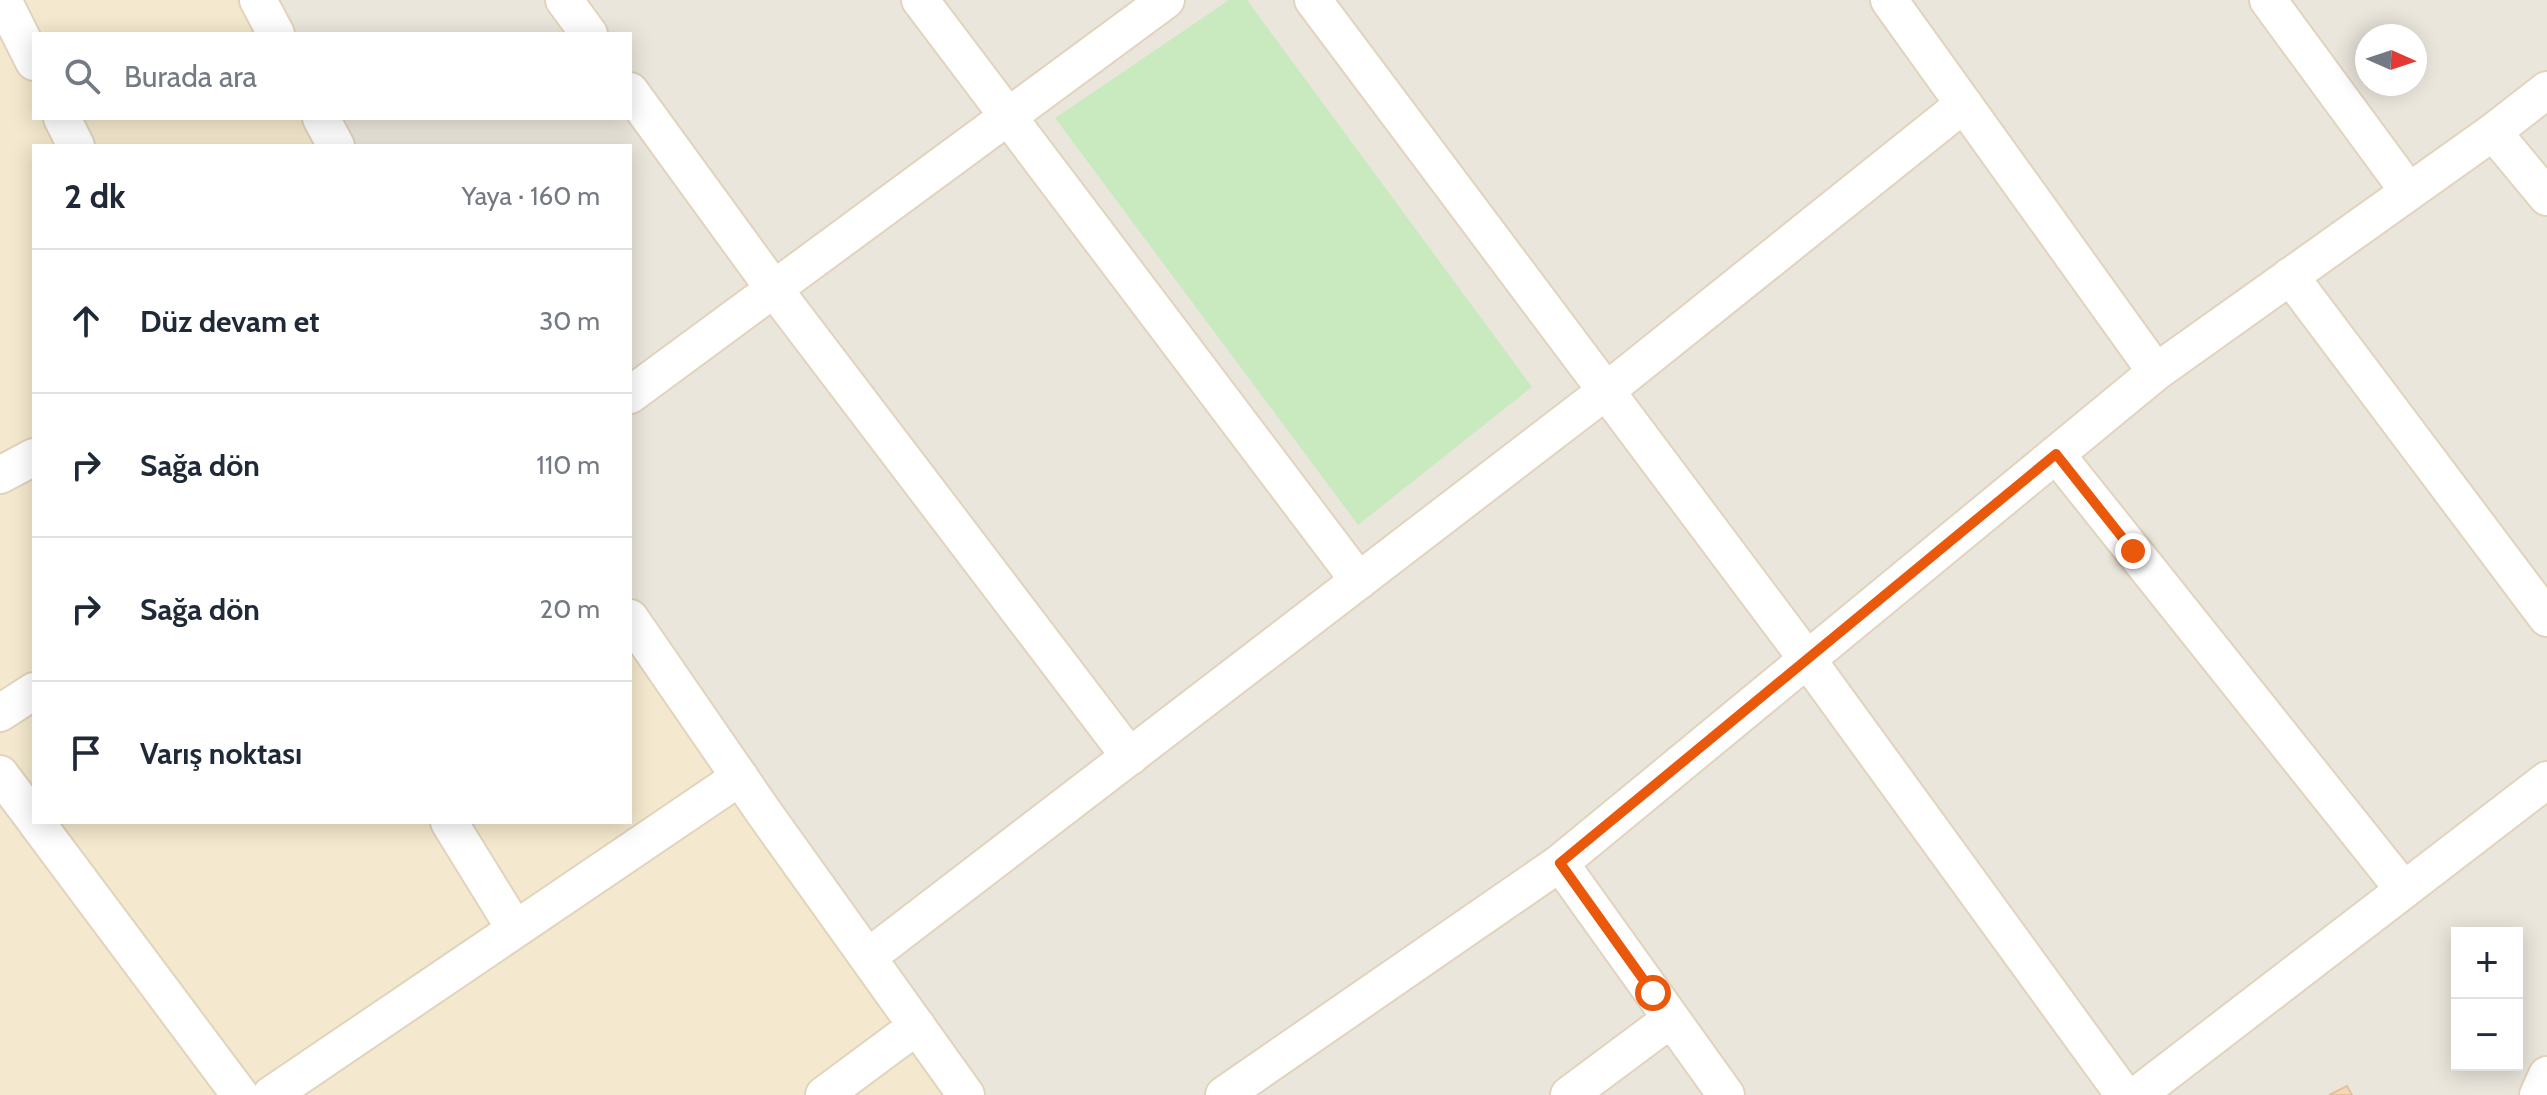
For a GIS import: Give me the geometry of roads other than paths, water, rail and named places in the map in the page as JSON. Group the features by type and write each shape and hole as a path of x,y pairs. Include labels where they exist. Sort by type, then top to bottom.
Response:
{"street":[{"path":"3,0 32,58"},
{"path":"258,0 275,32"},
{"path":"564,0 588,32"},
{"path":"920,0 1359,581"},
{"path":"632,394 1166,0"},
{"path":"1313,0 1807,659 2124,1095"},
{"path":"1889,0 2156,372"},
{"path":"2268,0 2409,192"},
{"path":"1224,1095 1560,863 2156,372 2493,132 2547,90"},
{"path":"632,94 774,289 1130,757"},
{"path":"868,957 1606,391 1964,104"},
{"path":"63,120 75,144"},
{"path":"322,120 335,144"},
{"path":"2493,132 2547,197"},
{"path":"2290,276 2547,618"},
{"path":"2056,454 2404,890"},
{"path":"0,475 32,458"},
{"path":"632,621 966,1095"},
{"path":"0,713 32,692"},
{"path":"0,774 32,817"},
{"path":"271,1095 740,777"},
{"path":"2137,1095 2547,780"},
{"path":"37,824 240,1095"},
{"path":"450,824 515,929"},
{"path":"1560,863 1726,1095"},
{"path":"1569,1095 1671,1019"},
{"path":"824,1095 917,1026"},
{"path":"2538,1095 2547,1075"}]}
